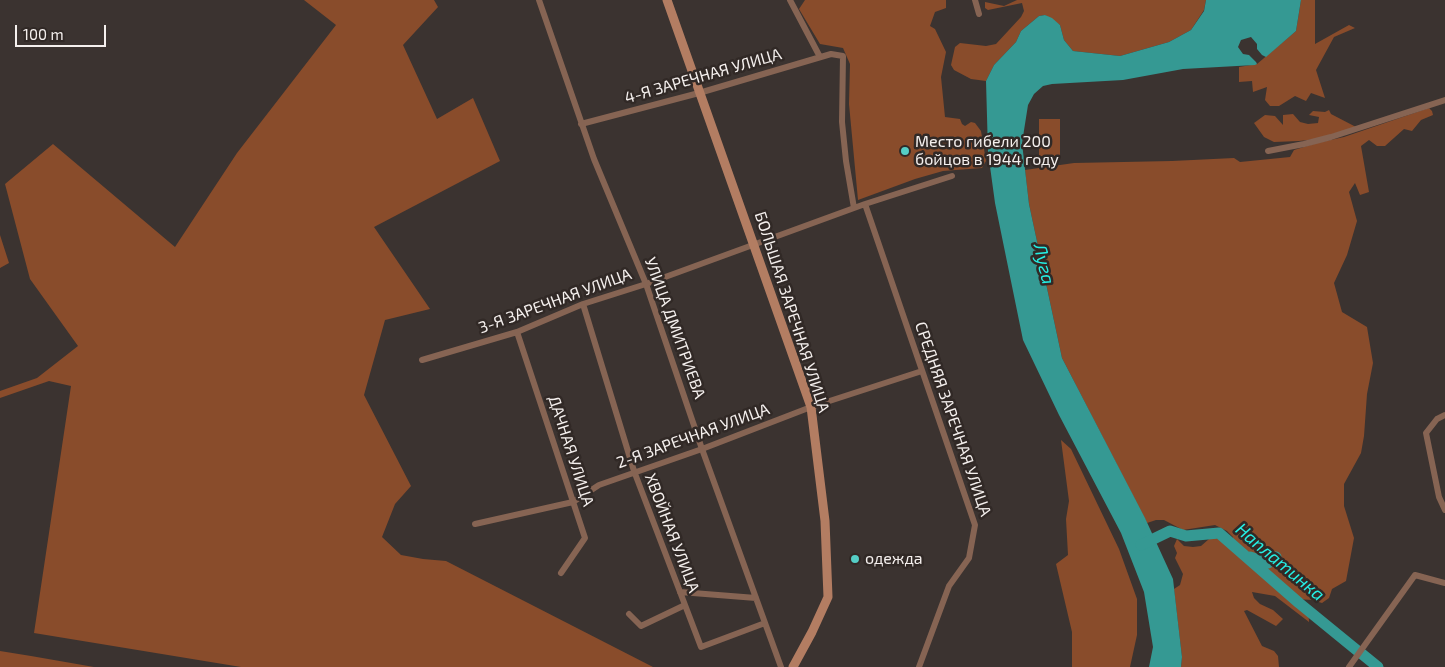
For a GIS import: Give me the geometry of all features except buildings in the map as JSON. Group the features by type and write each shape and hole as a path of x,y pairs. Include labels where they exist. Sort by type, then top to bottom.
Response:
{"street":[{"name":"УЛИЦА ДМИТРИЕВА","path":"540,0 581,124 646,284 702,449 781,667"},
{"name":"БОЛЬШАЯ ЗАРЕЧНАЯ УЛИЦА","path":"667,0 811,407 825,521 828,597 793,667"},
{"path":"790,0 820,57"},
{"path":"975,0 979,14"},
{"name":"4-Я ЗАРЕЧНАЯ УЛИЦА","path":"581,124 700,93 831,54 843,56 842,122 854,208"},
{"path":"1268,151 1331,137 1445,100"},
{"name":"3-Я ЗАРЕЧНАЯ УЛИЦА","path":"422,360 517,332 583,304 646,284 854,208 952,176"},
{"name":"СРЕДНЯЯ ЗАРЕЧНАЯ УЛИЦА","path":"866,204 975,525 969,558 949,586 919,667"},
{"name":"ХВОЙНАЯ УЛИЦА","path":"583,304 634,471 701,647 765,623"},
{"name":"ДАЧНАЯ УЛИЦА","path":"517,332 585,538 561,573"},
{"name":"2-Я ЗАРЕЧНАЯ УЛИЦА","path":"474,524 573,502 599,484 702,449 811,407 922,371"},
{"path":"1445,415 1436,419 1426,433 1439,497 1445,510"},
{"path":"1349,667 1415,576 1445,584"},
{"path":"680,592 756,598"},
{"path":"629,614 641,626 685,605"}],"shaded area":[{"path":"304,0 434,0 438,7 403,45 437,119 473,98 500,161 374,227 430,309 385,320 364,395 411,486 395,504 382,537 401,555 446,561 653,667 241,667 34,633 71,386 49,381 0,398 0,391 37,378 78,346 30,279 5,184 53,144 175,247 237,153 336,25"},
{"path":"805,0 946,0 946,8 935,12 930,26 935,29 946,52 941,77 945,117 960,119 965,126 971,122 975,123 981,131 986,161 982,168 943,171 858,200 849,104 850,64 843,48 820,44 799,9"},
{"path":"1017,0 1206,0 1204,10 1191,30 1169,42 1120,56 1073,51 1064,40 1060,25 1045,15 1039,16 1021,31 1016,42 994,65 986,81 971,79 954,70 951,65 955,47 960,43 986,46 996,44 1021,17 1024,11 1022,3 988,10 985,8 985,2 1004,6"},
{"path":"1301,0 1315,0 1315,44 1349,25 1355,28 1334,37 1316,70 1325,98 1311,93 1306,101 1295,96 1279,106 1270,106 1265,100 1267,87 1253,92 1252,81 1239,82 1239,67 1257,64 1296,31"},
{"path":"1429,108 1433,115 1421,120 1412,131 1404,129 1385,146 1377,146 1369,140 1361,146 1369,192 1360,195 1355,183 1349,192 1357,221 1347,255 1334,283 1342,312 1367,327 1373,363 1367,394 1361,453 1344,484 1344,506 1354,538 1346,581 1332,589 1329,598 1322,603 1297,599 1308,606 1309,622 1275,596 1252,592 1254,598 1260,604 1273,610 1283,619 1276,626 1247,610 1244,611 1262,646 1274,651 1278,656 1279,667 1181,667 1182,657 1174,589 1180,585 1183,574 1175,558 1177,553 1174,546 1177,539 1184,546 1193,547 1201,546 1209,539 1215,537 1232,547 1233,537 1227,531 1215,525 1183,530 1164,520 1147,523 1062,358 1029,204 1025,170 1074,163 1234,158 1240,162 1290,157 1294,150 1344,137"},
{"path":"1329,110 1331,114 1356,127 1317,139 1274,142 1264,137 1254,123 1265,115 1275,116 1283,125 1283,115 1293,114 1300,122 1308,124 1318,123 1319,117 1309,115 1313,111 1325,112"},
{"path":"1039,119 1060,119 1060,156 1039,156"},
{"path":"0,235 9,263 0,268"},
{"path":"1061,440 1071,449 1119,549 1137,599 1137,635 1130,667 1072,667 1072,632 1056,564 1068,555 1066,519 1069,501"},
{"path":"0,651 31,656 94,667 0,667"}],"water":[{"path":"1206,0 1301,0 1296,31 1266,57 1257,49 1257,44 1251,37 1241,40 1238,47 1243,54 1249,55 1256,62 1257,64 1255,65 1183,69 1123,80 1043,86 1034,94 1028,105 1022,143 1029,204 1062,358 1145,518 1173,579 1182,657 1181,667 1149,667 1153,647 1144,592 1121,533 1059,415 1023,340 995,203 988,152 986,81 994,65 1016,42 1021,31 1039,16 1045,15 1052,18 1060,25 1064,40 1073,51 1120,56 1169,42 1191,30 1204,11"}],"waterway":[{"name":"Наплатинка","path":"1141,545 1170,531 1186,536 1219,533 1299,603 1359,652"},
{"path":"1250,557 1268,563 1276,557"},
{"name":"Наплатинка","path":"1362,654 1378,667"}],"place":[{"name":"Место гибели 200 бойцов в 1944 году","path":"905,151"},
{"name":"одежда","path":"855,559"}],"water label":[{"name":"Луга","path":"1044,264"}]}
